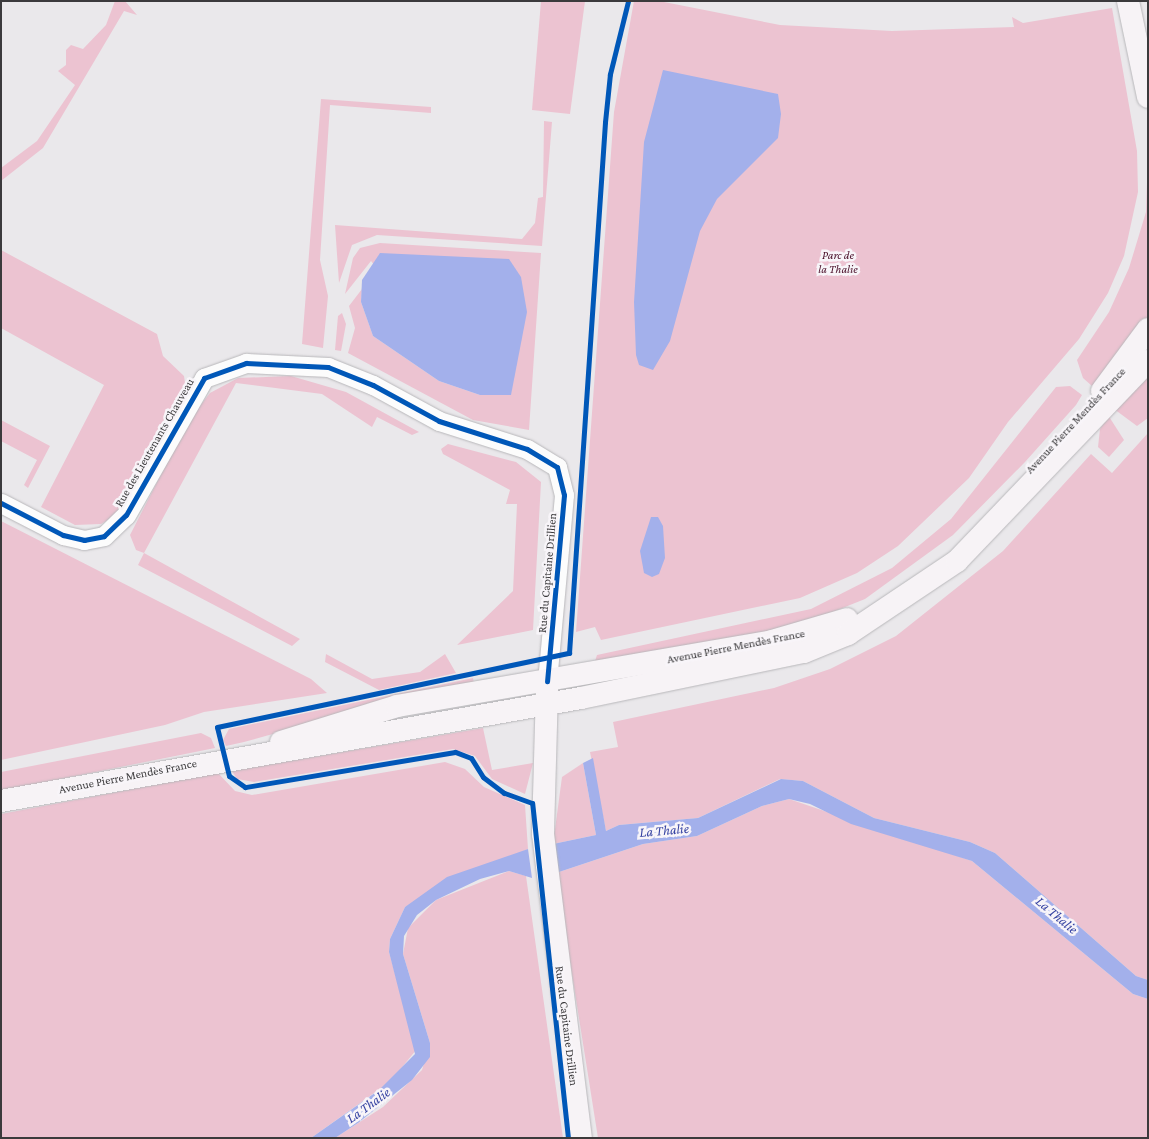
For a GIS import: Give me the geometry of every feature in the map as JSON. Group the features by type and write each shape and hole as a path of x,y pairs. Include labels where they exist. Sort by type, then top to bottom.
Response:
{"main road":[{"path":"1128,1 1148,97"},
{"path":"1083,415 1148,329"},
{"name":"Avenue Pierre Mendès France","path":"547,692 772,642 849,618 932,567 1083,415 1148,346"},
{"name":"Avenue Pierre Mendès France","path":"1,801 254,753 306,732 397,706 547,692 768,661 848,634 956,561 1148,361"},
{"name":"Rue du Capitaine Drillien","path":"547,692 543,799 554,935 581,1138"}],"street":[{"name":"Rue des Lieutenants Chauveau","path":"1,503 63,535 84,540 104,536 126,515 204,378 246,363 328,367 374,385 439,421 527,449 557,467"},
{"name":"Rue du Capitaine Drillien","path":"547,692 564,495 557,467"}],"green space":[{"path":"115,1 125,1 137,15 124,11 43,148 1,181 1,168 37,141 75,85 58,71 66,65 66,50 71,45 83,49 106,25"},
{"path":"541,1 585,1 570,114 532,110"},
{"name":"Parc de la Thalie","path":"634,1 659,1 780,25 892,31 1014,27 1012,17 1023,23 1112,8 1137,151 1138,192 1124,256 1108,293 1079,339 1008,422 969,478 898,546 857,573 800,598 601,640 595,627 576,632 614,112"},
{"path":"321,99 431,107 431,113 330,105 320,260 328,296 323,348 302,344"},
{"path":"544,121 552,122 542,246 377,235 352,245 339,283 335,225 522,239 535,223 538,198 543,197"},
{"path":"1148,151 1148,316 1120,357 1092,386 1083,378 1077,360 1109,312 1129,268 1146,212"},
{"path":"380,243 541,253 529,430 473,420 348,353 355,328 349,306 362,289 361,302 373,336 439,381 480,395 371,261 345,294 353,258 360,248"},
{"path":"1,250 157,334 163,356 184,376 185,383 116,515 101,524 75,525 41,507 104,385 1,328"},
{"path":"342,313 346,324 341,351 335,350 338,316"},
{"path":"1148,367 1148,418 1137,426 1114,409"},
{"path":"291,376 346,392 419,432 412,435 377,417 372,427 322,394 236,383 144,553 136,550 130,535 189,420 210,393 238,378"},
{"path":"1070,386 1082,395 1076,405 1025,462 953,535 865,599 780,633 595,661 597,655 811,609 892,568 951,519 1056,387"},
{"path":"1108,415 1124,440 1109,457 1098,447 1100,429"},
{"path":"1,420 50,446 28,488 24,485 37,460 1,441"},
{"path":"1148,433 1148,980 1136,976 995,853 970,842 874,818 803,781 780,779 698,818 619,825 606,831 590,752 618,747 613,722 774,688 830,669 896,636 1003,551 1091,454 1112,473"},
{"path":"448,444 516,462 541,482 533,630 457,645 513,591 517,504 506,504 510,490 443,454 441,449"},
{"path":"1,521 311,679 327,693 204,712 165,725 1,760"},
{"path":"144,553 300,639 292,646 138,565"},
{"path":"326,654 372,679 420,672 445,654 456,673 379,690 325,662"},
{"path":"473,678 474,684 397,699 244,742 226,746 223,740 229,729"},
{"path":"483,728 492,770 533,763 525,794 492,779 475,756 453,749 254,782 237,779 232,771"},
{"path":"201,733 211,738 215,748 1,791 1,772"},
{"path":"445,762 465,769 484,787 525,805 528,849 405,907 390,939 389,952 416,1050 391,1081 311,1138 1,1138 1,814 218,773 235,791 252,795"},
{"path":"583,763 596,835 553,844 562,777"},
{"path":"789,799 972,861 1133,994 1148,999 1148,1138 598,1138 556,873 643,844 697,836 762,806"},
{"path":"509,871 526,876 563,1138 335,1138 383,1107 422,1070 430,1043 403,954 408,928 436,900"}],"water":[{"path":"663,70 778,94 781,114 778,138 717,199 700,231 670,341 653,370 639,365 636,355 634,302 644,142"},
{"path":"380,253 509,259 521,277 527,312 511,395 480,395 439,381 373,336 361,302 362,280"},
{"path":"651,517 658,517 663,526 665,558 659,574 652,577 644,573 640,551"},
{"name":"La Thalie","path":"593,758 606,831 619,825 698,818 781,779 803,781 874,818 970,842 995,853 1136,976 1148,980 1148,999 1133,994 972,861 851,824 810,804 789,799 762,806 697,836 643,844 556,873 553,844 596,835 583,763"},
{"name":"La Thalie","path":"528,849 532,878 509,871 480,879 436,900 417,915 404,936 403,954 430,1043 430,1057 412,1080 358,1123 335,1138 311,1138 379,1090 415,1054 389,952 390,939 405,907 447,877"}],"cycle path":[{"path":"568,1138 532,803 504,793 483,777 471,758 455,752 245,787 229,776 217,727 569,653 605,122 610,74 628,1"},
{"path":"1,503 63,535 84,540 104,536 126,515 204,378 246,363 328,367 373,385 439,421 527,449 557,467 564,495 547,681"}]}
